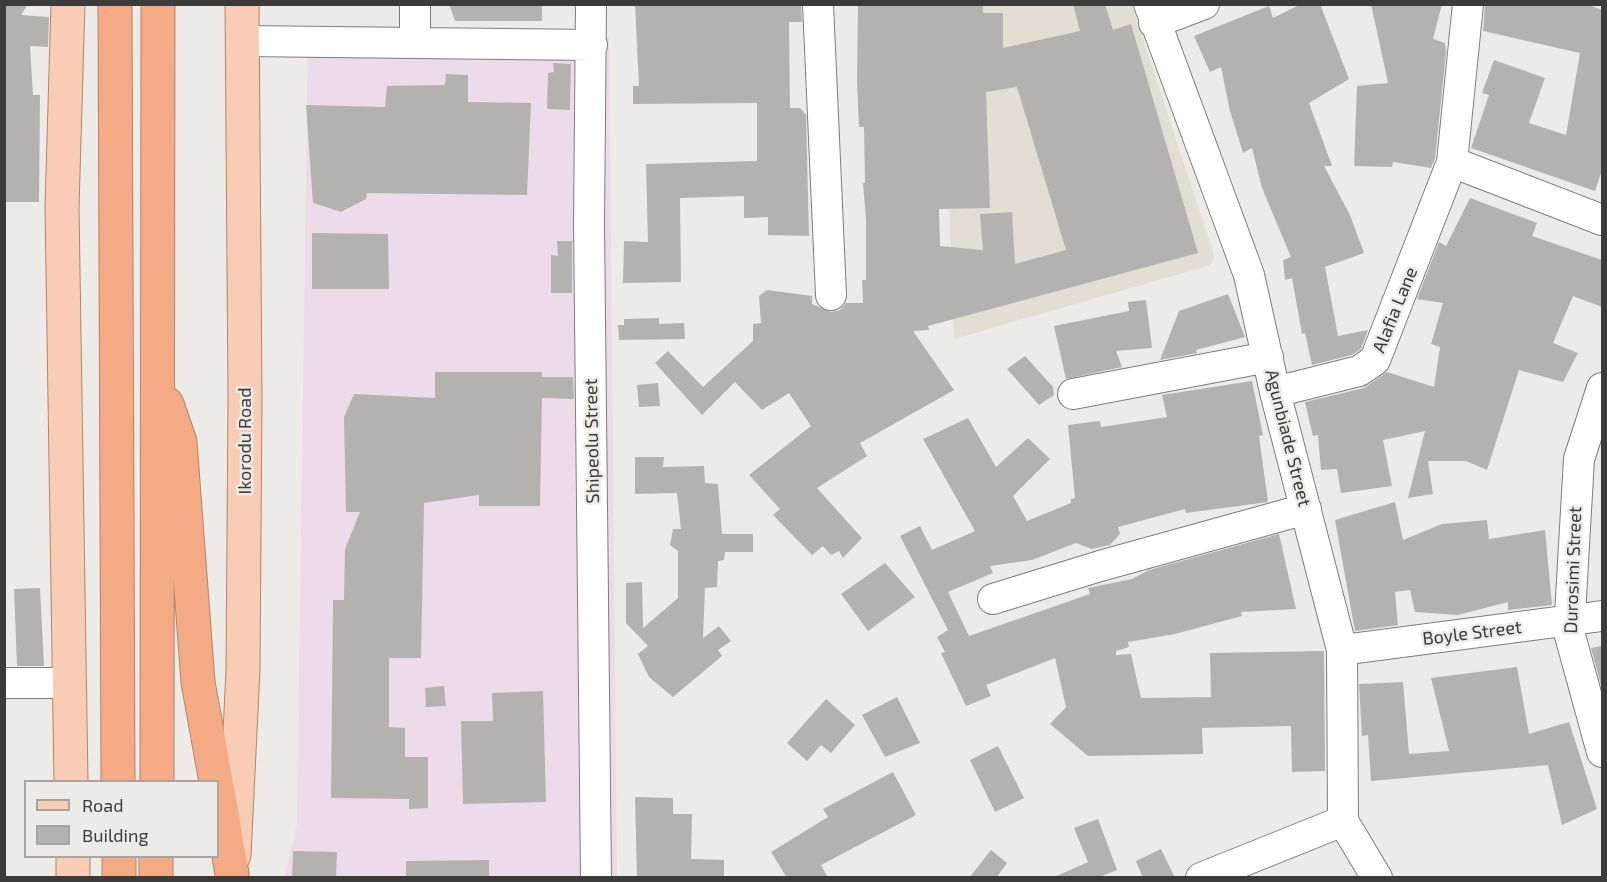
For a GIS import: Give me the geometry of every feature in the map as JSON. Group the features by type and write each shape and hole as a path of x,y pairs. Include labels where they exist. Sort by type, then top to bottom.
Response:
{"highway":[{"path":"115,4 118,780"},
{"path":"157,780 158,4"},
{"path":"157,377 180,442 198,682 216,780"},
{"path":"219,797 232,876"},
{"path":"119,858 119,878"},
{"path":"156,858 156,878"}],"main road":[{"path":"68,4 62,207 71,780"},
{"name":"Ikorodu Road","path":"232,876 237,830 243,670 245,398 242,4"},
{"path":"72,858 73,878"}],"street":[{"path":"415,4 415,42"},
{"name":"Shipeolu Street","path":"591,4 589,236 596,878"},
{"path":"818,4 831,295"},
{"path":"1151,14 1204,4"},
{"name":"Alafia Lane","path":"1275,392 1359,371 1375,360 1452,162 1468,4"},
{"name":"Agunbiade Street","path":"1151,14 1249,275 1275,392 1342,650 1343,821"},
{"path":"242,41 592,45"},
{"path":"1452,162 1602,220"},
{"path":"1073,394 1268,357"},
{"name":"Durosimi Street","path":"1602,388 1579,459 1569,632 1571,647 1602,752"},
{"path":"993,599 1100,566 1306,509"},
{"name":"Boyle Street","path":"1342,650 1602,616"},
{"path":"4,683 69,683"},
{"path":"1202,878 1343,821 1377,878"}],"shaded area":[{"path":"942,5 1132,5 1214,255 1211,265 954,339"},
{"path":"308,36 609,37 617,877 284,878 297,824"}],"building":[{"path":"4,4 28,4 21,15 49,17 48,47 30,46 33,95 40,95 39,202 4,202"},
{"path":"449,4 542,4 542,21 455,21"},
{"path":"635,4 801,4 802,22 789,22 790,108 800,108 806,115 809,236 768,235 768,217 744,218 744,196 680,198 681,282 623,283 624,241 648,242 646,164 757,161 757,103 633,104 633,86 639,86"},
{"path":"858,4 983,4 983,13 1003,13 1003,48 1080,31 1073,4 1105,4 1113,30 1131,24 1198,253 928,326 929,330 913,331 954,390 860,443 867,456 817,488 862,538 843,558 839,551 831,555 823,546 812,555 773,515 780,509 749,475 811,426 789,393 762,410 735,382 702,415 655,363 668,351 703,387 753,341 753,324 761,323 759,296 767,290 812,296 812,304 831,312 840,310 846,303 863,303 862,280 866,280 864,127 859,127","holes":["1017,87 1066,250 1015,264 1012,212 980,214 983,250 940,246 939,209 990,208 986,92"]},
{"path":"1301,4 1320,4 1349,79 1309,103 1332,166 1324,166 1350,215 1364,253 1325,267 1338,336 1368,330 1361,349 1352,355 1312,365 1305,333 1302,334 1292,278 1285,280 1283,260 1291,257 1262,188 1252,148 1243,153 1230,111 1221,67 1210,72 1194,36 1269,6 1273,18"},
{"path":"1371,4 1442,4 1433,39 1445,43 1446,53 1435,158 1431,168 1393,162 1392,167 1354,166 1357,86 1388,83"},
{"path":"1485,4 1586,4 1602,10 1602,170 1595,191 1471,148 1489,95 1482,93 1494,60 1545,78 1529,123 1566,135 1580,53 1483,31"},
{"path":"553,63 571,64 570,110 547,109 548,73 554,72"},
{"path":"446,74 468,75 468,102 531,103 527,195 367,193 366,199 341,212 313,203 306,105 385,107 387,86 445,85"},
{"path":"1470,198 1537,223 1532,236 1602,260 1602,307 1573,296 1553,343 1578,353 1563,382 1519,370 1487,470 1466,461 1428,461 1433,494 1408,498 1425,431 1383,440 1392,486 1341,493 1337,469 1321,470 1318,435 1313,436 1305,402 1364,388 1387,372 1434,387 1440,347 1431,344 1443,303 1417,299 1439,242 1446,246"},
{"path":"312,233 388,234 389,289 312,289"},
{"path":"557,241 572,241 572,293 551,293 551,255 558,256"},
{"path":"1228,294 1245,337 1196,350 1197,353 1160,360 1179,311"},
{"path":"1146,300 1152,348 1116,351 1122,367 1066,379 1054,326 1129,311 1128,302"},
{"path":"659,318 659,324 684,323 685,339 619,340 618,325 624,325 624,319"},
{"path":"1025,356 1053,387 1054,395 1039,405 1007,369"},
{"path":"435,372 542,372 542,377 573,377 574,399 542,398 540,506 479,506 479,495 424,503 421,658 389,658 389,727 405,728 405,757 428,757 428,808 409,809 409,799 331,798 333,600 344,600 345,549 360,512 346,512 344,417 354,394 435,398"},
{"path":"1252,381 1263,435 1259,436 1268,502 1186,513 1185,509 1118,527 1120,534 1110,545 1092,549 1076,543 1032,560 990,566 993,573 948,592 969,636 1090,594 1088,588 1132,579 1149,570 1279,534 1296,609 1241,612 1242,616 1175,634 1128,642 1129,647 1116,651 1116,655 1131,654 1141,698 1211,697 1210,653 1324,651 1325,771 1292,772 1291,726 1202,728 1203,754 1088,756 1050,724 1066,707 1055,658 986,685 991,696 966,706 941,653 945,652 937,637 948,630 900,536 920,526 932,550 975,531 923,439 968,418 996,467 1028,438 1050,459 1013,496 1027,521 1071,503 1071,499 1075,498 1068,425 1100,421 1101,427 1167,417 1162,395"},
{"path":"658,383 660,406 639,407 637,385"},
{"path":"635,457 664,457 663,467 704,466 705,483 718,484 722,534 753,534 753,552 725,552 724,560 718,561 717,587 705,588 703,638 719,626 731,641 718,650 722,656 673,697 649,677 638,654 648,646 626,623 626,583 642,582 643,628 678,598 678,551 670,545 673,529 681,529 677,493 635,494"},
{"path":"1395,502 1403,540 1442,524 1487,520 1489,539 1545,530 1552,605 1508,610 1508,602 1458,615 1415,612 1410,590 1395,592 1398,625 1355,631 1335,520"},
{"path":"885,563 915,597 868,631 841,594"},
{"path":"40,588 44,666 17,666 14,589"},
{"path":"1602,646 1602,689 1591,648"},
{"path":"1517,667 1529,734 1569,722 1597,809 1562,825 1548,765 1371,781 1368,735 1362,736 1359,684 1403,682 1409,754 1449,751 1431,678"},
{"path":"444,686 446,706 426,707 425,688"},
{"path":"543,691 546,802 463,804 461,721 493,721 492,693"},
{"path":"897,697 920,743 885,757 862,715"},
{"path":"826,699 855,725 831,753 821,745 807,761 787,743"},
{"path":"998,746 1024,798 995,812 970,760"},
{"path":"893,772 916,815 821,865 828,878 787,878 771,852 828,817 823,809"},
{"path":"635,797 673,798 673,814 692,814 691,859 724,860 724,878 637,878"},
{"path":"1098,819 1117,870 1097,878 1052,878 1088,862 1074,828"},
{"path":"1161,849 1175,878 1143,878 1136,861"},
{"path":"991,850 1007,863 996,878 969,878"},
{"path":"293,851 337,852 336,878 292,878"},
{"path":"489,860 489,878 406,878 406,861"}]}
